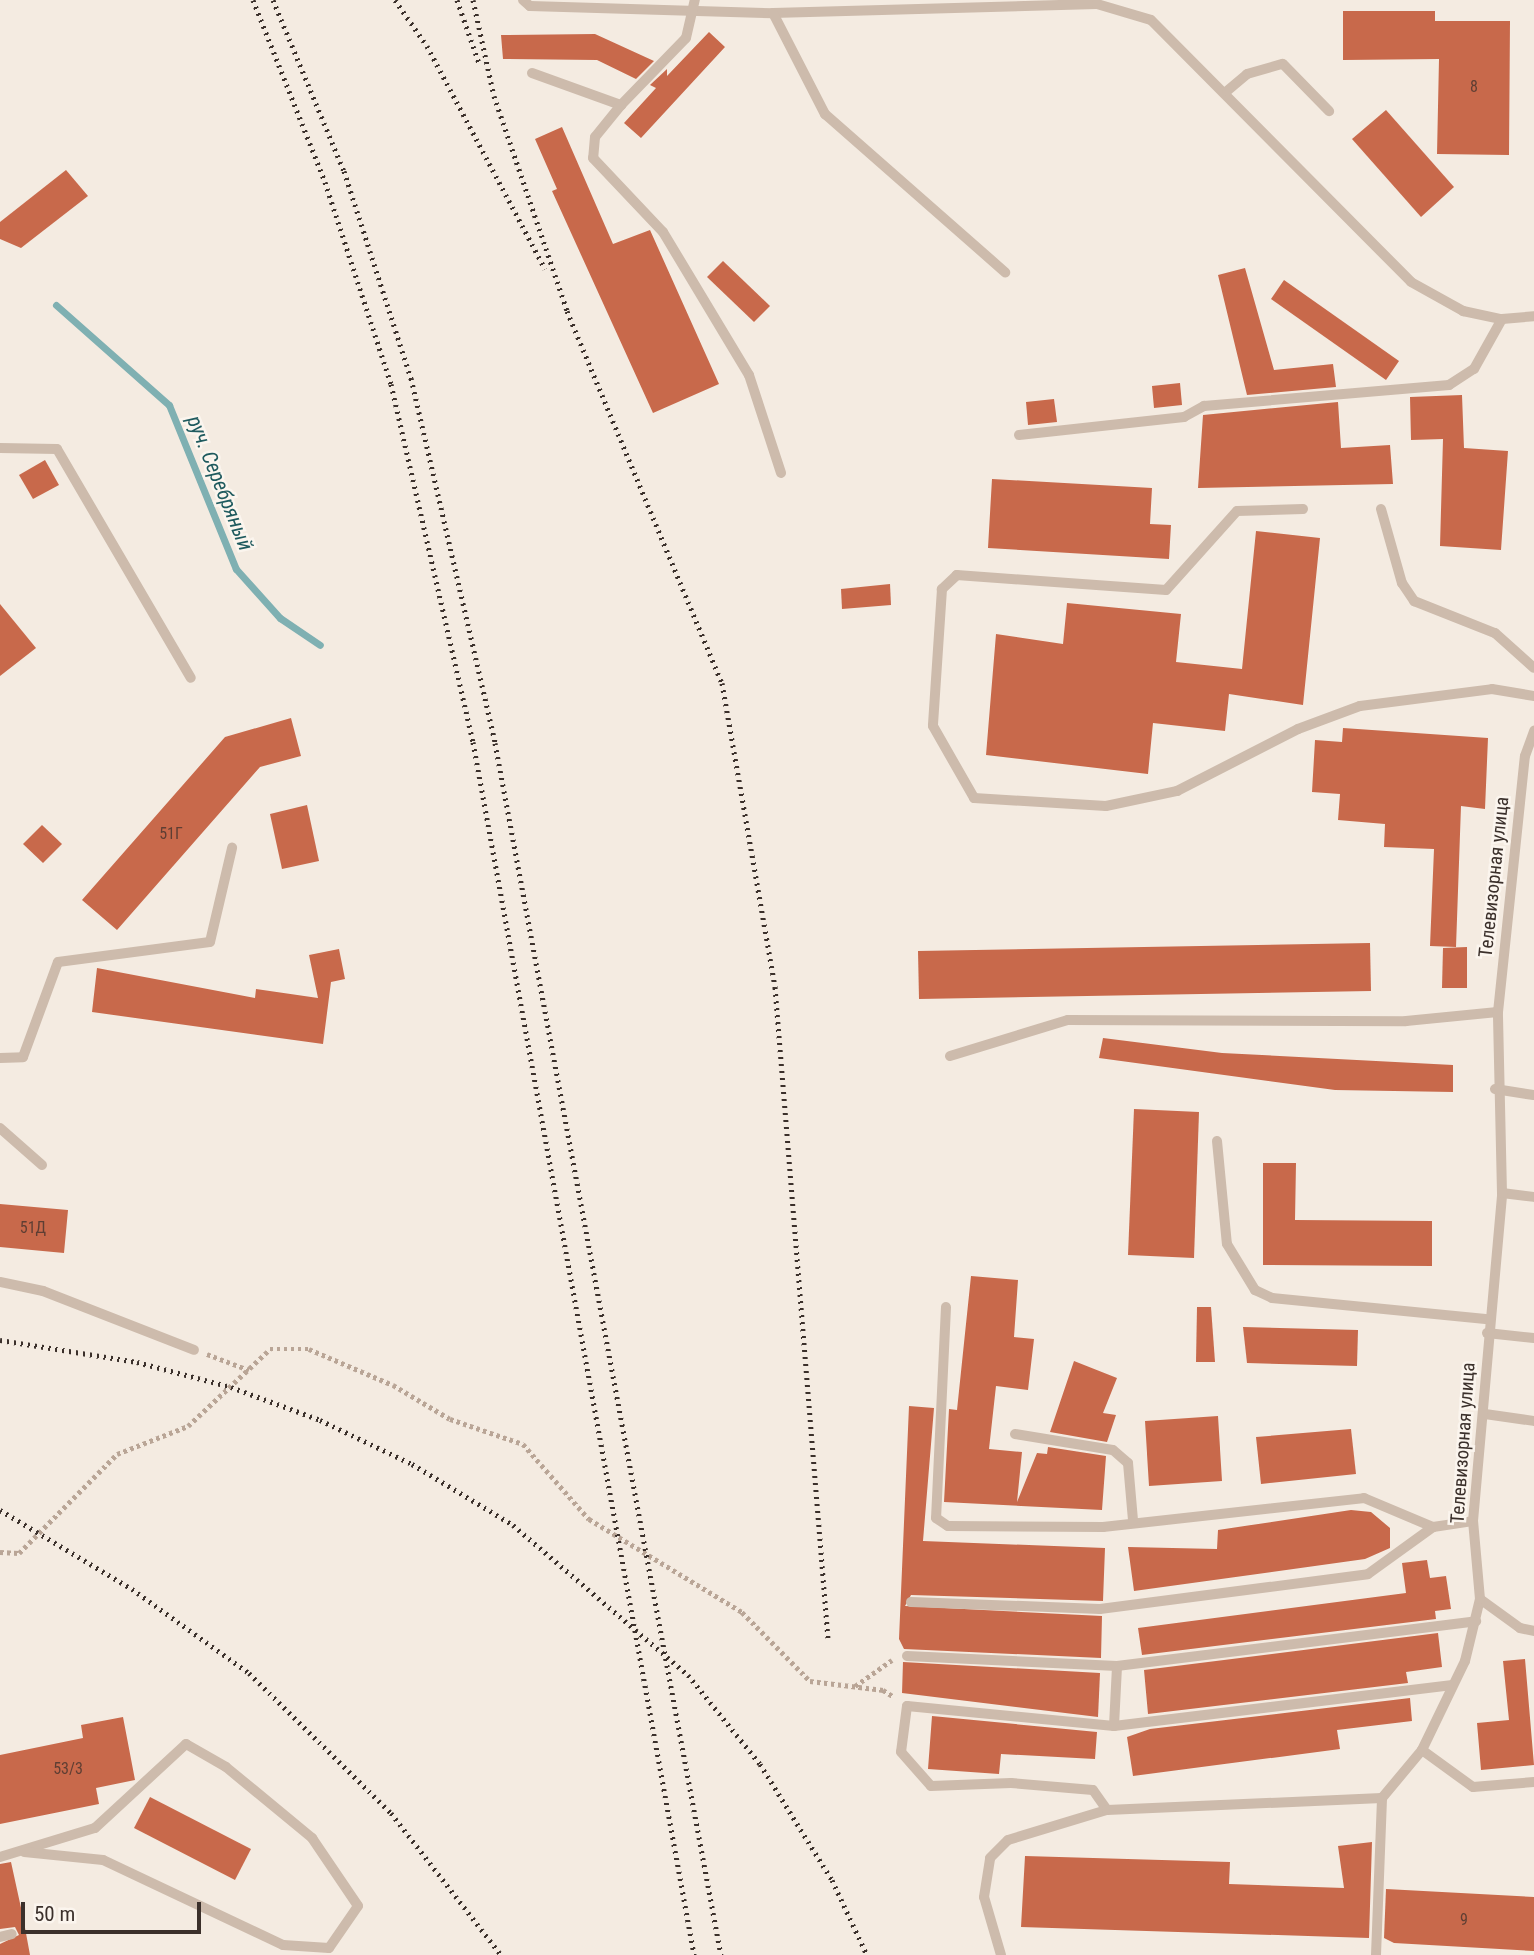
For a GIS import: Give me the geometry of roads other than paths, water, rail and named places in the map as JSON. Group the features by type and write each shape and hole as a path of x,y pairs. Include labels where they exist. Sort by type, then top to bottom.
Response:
{"lane":[{"path":"523,0 530,6 694,3 773,13 1097,4 1151,20 1227,90 1411,282 1463,311 1502,319 1534,316"},
{"path":"694,3 686,37 621,105 595,137 593,158 663,232 749,375 781,473"},
{"path":"773,13 825,114 1005,272"},
{"path":"1227,90 1247,74 1283,64 1329,111"},
{"path":"533,73 621,105"},
{"path":"1020,435 1184,417 1205,407 1449,385 1474,369 1502,319"},
{"path":"0,448 57,449 191,678"},
{"path":"1303,509 1237,511 1166,590 957,575 942,589 933,726 974,797 1106,806 1177,791 1298,729 1360,706 1492,689 1534,696"},
{"path":"1381,509 1402,583 1414,601 1495,633 1534,668"},
{"name":"Телевизорная улица","path":"1382,1798 1422,1750 1453,1685 1476,1621 1480,1600 1473,1521 1485,1413 1488,1319 1502,1193 1495,1089 1498,1012 1525,756 1534,731"},
{"path":"0,1058 23,1057 58,962 210,942 232,848"},
{"path":"950,1056 1068,1020 1406,1021 1498,1012"},
{"path":"1495,1089 1534,1095"},
{"path":"0,1128 42,1165"},
{"path":"1217,1141 1227,1244 1255,1290 1272,1298 1488,1319"},
{"path":"1502,1193 1534,1197"},
{"path":"0,1282 43,1291 194,1350"},
{"path":"946,1307 936,1518 961,1527 1103,1527 1133,1520 1364,1498 1433,1527"},
{"path":"1487,1333 1534,1338"},
{"path":"1485,1413 1534,1421"},
{"path":"1015,1434 1113,1450 1128,1463 1133,1520"},
{"path":"911,1602 1100,1609 1368,1574 1433,1527 1473,1521"},
{"path":"1480,1600 1520,1628 1534,1631"},
{"path":"907,1656 1117,1665 1476,1621"},
{"path":"1114,1726 1117,1665"},
{"path":"1107,1810 1093,1790 1011,1783 930,1786 901,1752 907,1706 1114,1726 1453,1685"},
{"path":"0,1857 24,1852 95,1828 186,1744 226,1768 312,1838 358,1906 329,1948 283,1945 103,1860 24,1852"},
{"path":"1422,1750 1474,1787 1534,1782"},
{"path":"1001,1955 984,1897 990,1858 1029,1829 1107,1810 1382,1798 1376,1955"},
{"path":"0,1937 12,1934"}],"waterway":[{"name":"руч. Серебряный","path":"56,305 169,405 236,569 280,618 320,645"}],"railway":[{"path":"253,0 325,182 391,384 473,742 694,1955"},
{"path":"273,0 344,171 411,378 495,743 721,1955"},
{"path":"395,0 427,46 545,269"},
{"path":"457,0 479,63"},
{"path":"473,0 494,96 567,311 722,683 775,987 828,1638"},
{"path":"0,1340 137,1362 231,1387 320,1420 412,1464 513,1525 688,1675 760,1764 832,1880 867,1955"},
{"path":"0,1510 132,1589 249,1673 391,1813 501,1955"}]}
